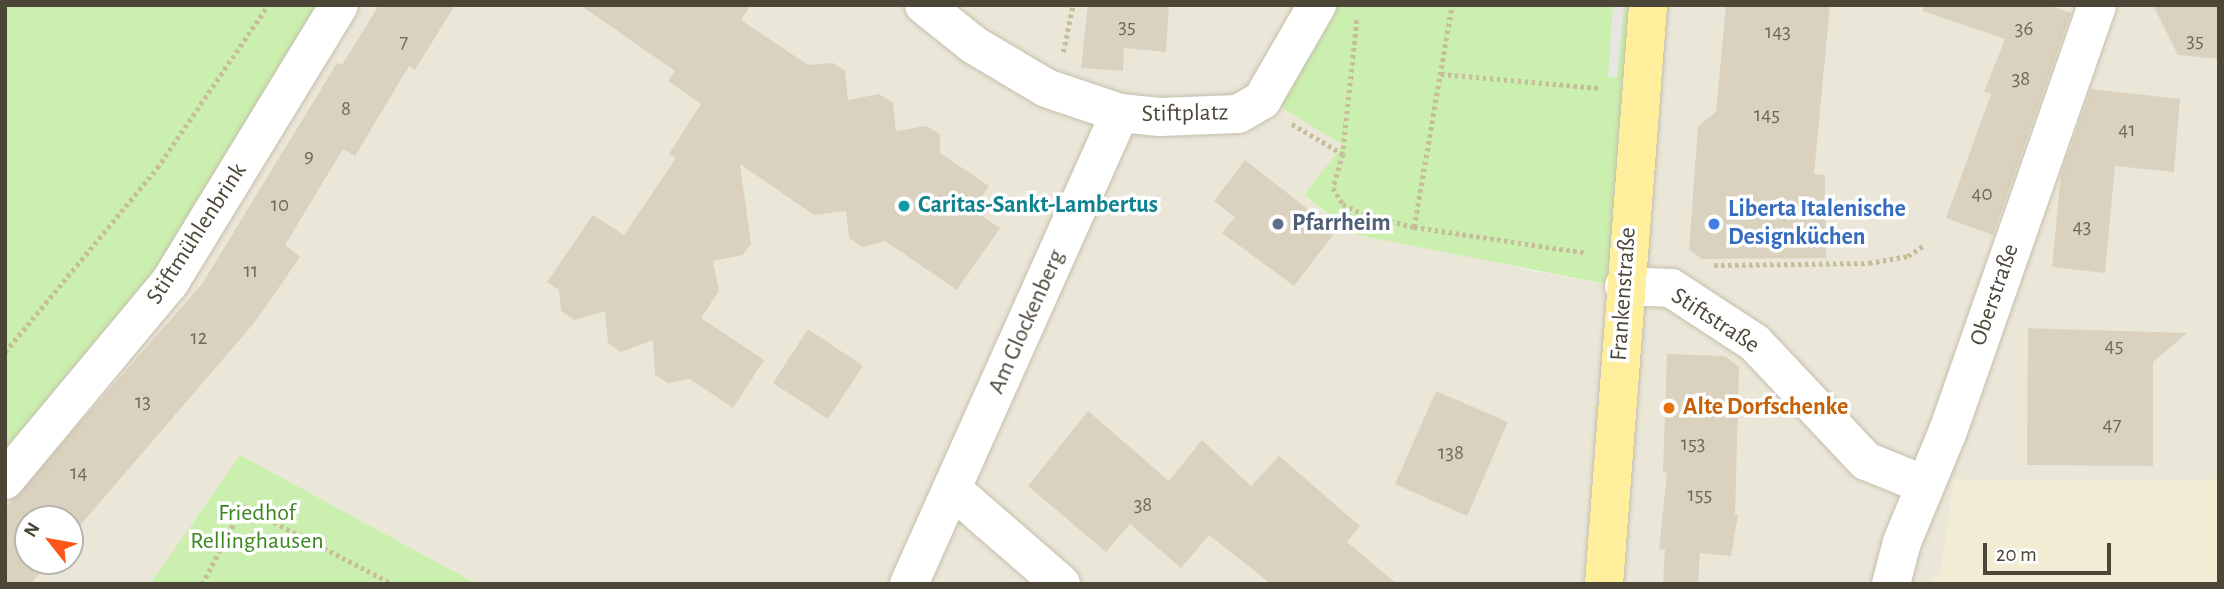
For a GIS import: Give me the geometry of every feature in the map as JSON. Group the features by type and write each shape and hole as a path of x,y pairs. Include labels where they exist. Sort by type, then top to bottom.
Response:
{"main road":[{"name":"Frankenstraße","path":"1604,584 1624,286 1648,5"}],"street":[{"name":"Stiftmühlenbrink","path":"5,480 170,282 339,5"},
{"path":"924,5 974,45 1046,88 1120,113"},
{"name":"Stiftplatz","path":"1120,113 1238,114 1262,100 1317,5"},
{"name":"Oberstraße","path":"1891,584 1923,484 1948,430 2097,5"},
{"name":"Am Glockenberg","path":"909,584 1120,113"},
{"name":"Stiftstraße","path":"1624,286 1671,288 1755,343 1866,461 1923,484"},
{"path":"953,490 1061,584"}],"path":[{"path":"5,352 158,168 268,5"},
{"path":"1359,5 1343,154 1333,188 1343,204 1363,214 1414,227 1548,247"},
{"path":"1414,227 1451,5"},
{"path":"1440,74 1641,91"},
{"path":"1304,133 1343,154"},
{"path":"1671,288 1700,265 1870,263 1908,256 1923,246"},
{"path":"202,584 243,506 393,584"}],"shaded area":[{"path":"340,5 1315,5 1343,145 1305,196 1334,220 1524,269 1620,287 1600,584 477,584 240,455 150,584 5,584 5,482"},
{"path":"1613,5 1624,5 1617,77 1608,77"},
{"path":"1650,5 2219,5 2219,584 1607,584"},
{"path":"1954,479 2219,479 2219,584 1932,584 1934,575 1940,574"}],"green space":[{"path":"5,5 337,5 227,189 5,476"},
{"path":"1319,5 1645,5 1620,287 1353,234 1304,195 1343,145 1264,97"},
{"name":"Friedhof Rellinghausen","path":"240,455 477,584 150,584"}],"building":[{"path":"379,5 455,5 415,70 409,66 355,156 343,149 285,245 300,257 255,322 84,521 84,505 14,505 14,575 38,575 31,584 5,584 5,508 202,284 337,63 342,65"},
{"name":"Caritas-Sankt-Lambertus","path":"580,5 751,5 741,20 808,65 833,63 845,71 848,100 879,94 893,103 896,131 926,126 940,134 940,153 989,186 973,210 1000,228 957,290 885,241 862,247 849,238 846,211 814,215 740,164 751,244 743,255 713,261 719,291 701,318 764,360 733,408 690,379 668,383 655,375 653,340 621,352 608,343 605,311 574,320 561,311 559,290 547,282 593,215 624,235 676,158 669,154 701,104 668,81 675,71"},
{"path":"1088,5 1169,5 1166,52 1124,48 1123,71 1081,68"},
{"path":"1726,5 1830,5 1814,174 1825,175 1826,258 1702,259 1689,250 1698,126 1716,112"},
{"path":"1923,5 2049,5 2071,13 1993,235 1946,218 1991,94 1984,92 2005,39 1923,11"},
{"path":"2153,5 2219,5 2219,59 2178,55"},
{"path":"2091,89 2180,99 2174,172 2115,166 2105,273 2052,267 2061,174"},
{"name":"Pfarrheim","path":"1245,160 1336,231 1294,286 1222,233 1235,217 1214,201"},
{"path":"2028,328 2187,333 2153,362 2153,466 2027,465"},
{"path":"808,329 863,366 828,419 773,383"},
{"path":"1667,354 1725,356 1739,367 1735,515 1738,515 1731,556 1700,553 1698,584 1663,584 1665,550 1659,549 1667,473 1663,472"},
{"path":"1436,391 1508,422 1467,516 1395,484"},
{"path":"1088,411 1169,481 1202,440 1251,486 1279,456 1360,526 1347,542 1397,584 1271,584 1209,535 1181,568 1130,524 1106,552 1028,486"}],"place":[{"name":"Caritas-Sankt-Lambertus","path":"904,206"},
{"name":"Pfarrheim","path":"1278,224"},
{"name":"Liberta Italenische Designküchen","path":"1714,224"},
{"name":"Alte Dorfschenke","path":"1669,408"}]}
